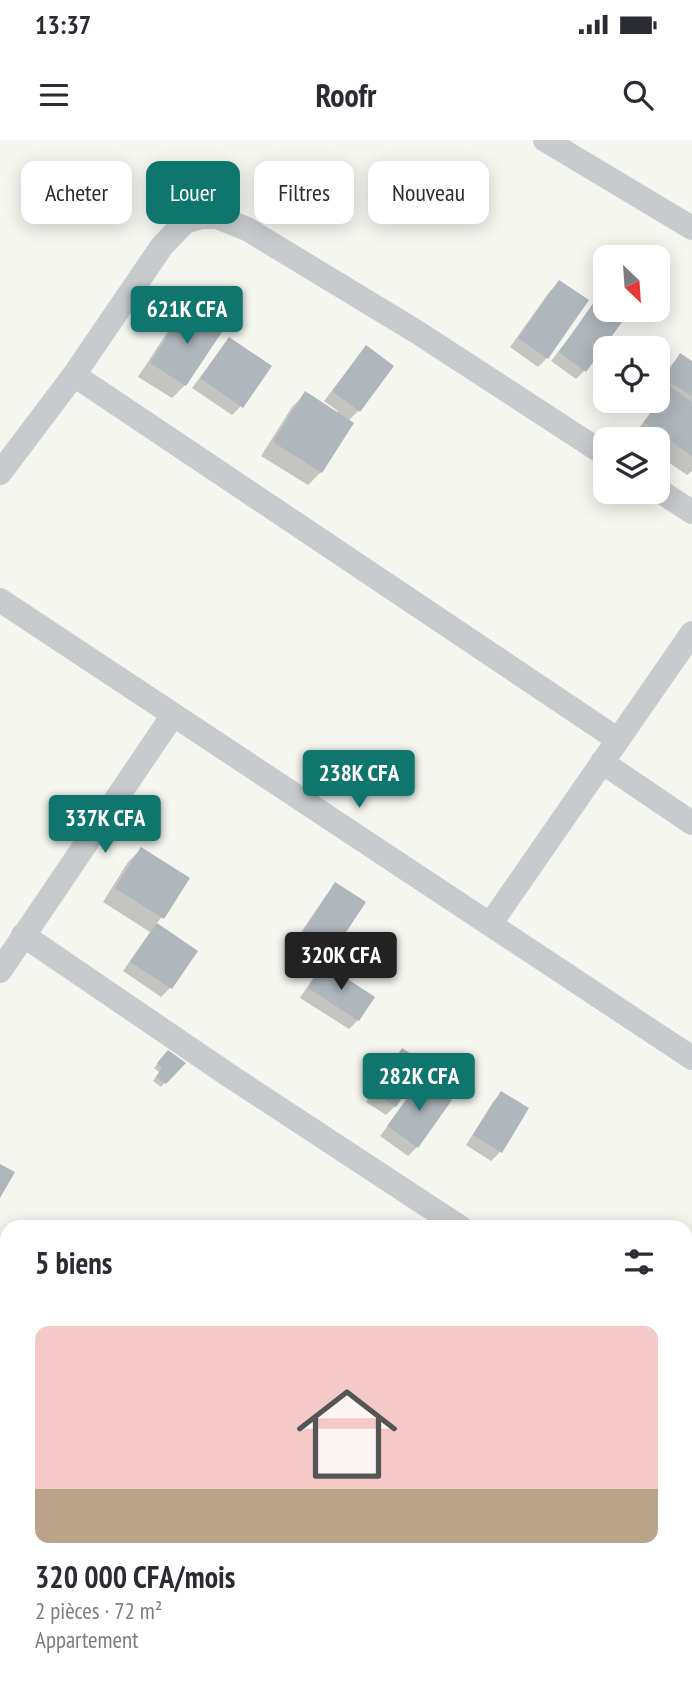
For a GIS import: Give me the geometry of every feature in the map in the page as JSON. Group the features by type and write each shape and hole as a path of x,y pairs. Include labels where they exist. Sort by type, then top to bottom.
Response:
{"street":[{"path":"545,140 692,228"},
{"path":"0,473 74,375 162,246 185,222 201,217 217,217 247,229 406,325 593,447"},
{"path":"74,375 617,739"},
{"path":"670,498 692,512"},
{"path":"0,600 692,1058"},
{"path":"491,923 692,633"},
{"path":"0,971 173,715"},
{"path":"602,762 692,823"},
{"path":"23,935 227,1074 449,1220"}],"building":[{"path":"559,280 589,300 548,359 518,338"},
{"path":"593,303 593,322 622,322 612,336 593,336 593,362 586,372 559,352"},
{"path":"187,306 224,329 186,386 150,363"},
{"path":"229,337 272,366 243,408 200,378"},
{"path":"366,345 394,366 360,412 332,391"},
{"path":"680,353 692,361 692,396 670,383 670,369"},
{"path":"670,386 692,402 692,456 670,440 670,427 651,427 644,422 650,413 670,413"},
{"path":"305,391 354,423 322,473 273,442"},
{"path":"141,847 190,878 164,919 115,888"},
{"path":"335,882 366,902 333,952 303,932"},
{"path":"157,923 198,951 172,989 130,962"},
{"path":"323,963 375,997 359,1021 308,988"},
{"path":"402,1048 425,1063 396,1107 373,1092"},
{"path":"168,1050 186,1063 166,1084 156,1077 162,1068 157,1063"},
{"path":"421,1079 452,1100 418,1148 387,1126"},
{"path":"501,1091 529,1108 502,1153 473,1135"},
{"path":"0,1164 15,1172 0,1198"}]}
